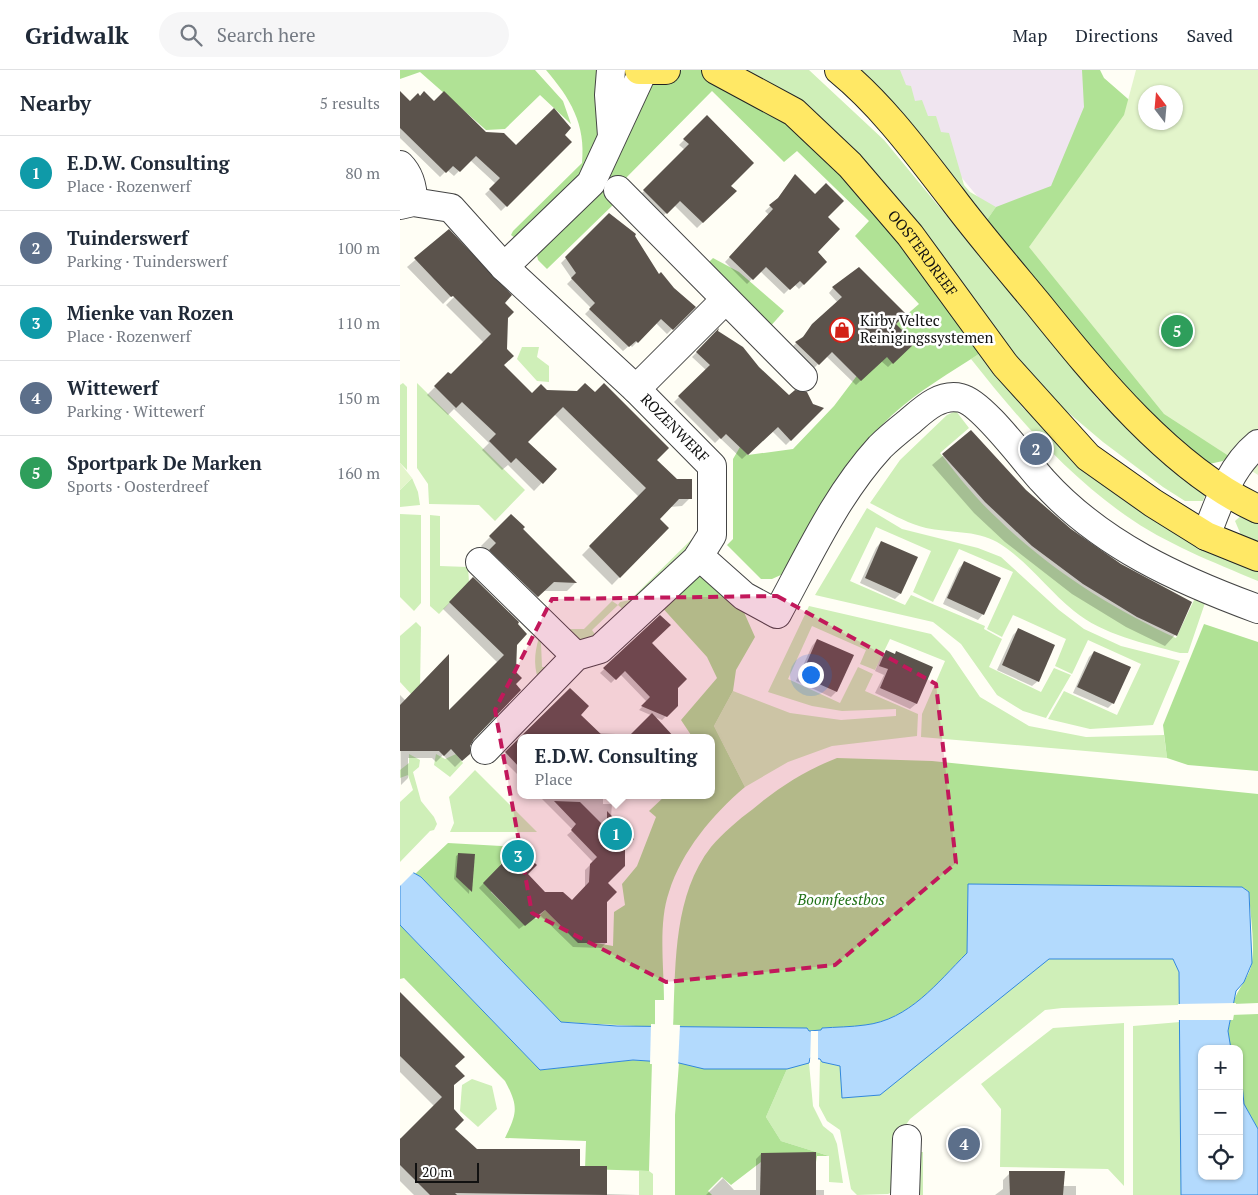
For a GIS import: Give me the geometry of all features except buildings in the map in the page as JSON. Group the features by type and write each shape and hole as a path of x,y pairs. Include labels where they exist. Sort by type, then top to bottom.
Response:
{"main road":[{"name":"OOSTERDREEF","path":"716,70 778,102 824,139 850,165 910,235 1012,373 1088,457 1153,503 1206,536 1258,558"},
{"path":"839,70 882,112 1062,334 1115,395 1166,447 1239,499"}],"street":[{"path":"611,70 612,136"},
{"path":"504,267 591,183 612,136 649,70"},
{"name":"ROZENWERF","path":"400,165 406,171 413,192 406,204 451,208 504,267 636,389 712,466 712,535 699,556 600,649 576,656 485,750"},
{"path":"618,190 803,377"},
{"name":"ROZENWERF","path":"636,389 725,300"},
{"path":"699,556 744,596 777,614 827,521 862,468 881,446 928,405 946,398 961,398 971,402 988,418 1044,482 1098,530 1140,558 1171,574 1258,609"},
{"path":"1239,499 1244,455 1258,444"},
{"path":"1206,536 1239,499 1255,466 1258,455"},
{"path":"480,562 576,656"},
{"path":"905,1195 906,1139"}],"highlighted area":[{"path":"777,596 936,684 956,863 835,965 666,982 532,913 495,710 552,599"}],"shaded area":[{"path":"868,70 1092,70 1102,116 1051,218 1009,234 877,77"}],"green space":[{"path":"400,70 535,70 563,101 571,124 540,95 505,129 486,130 420,72 400,79"},
{"path":"546,70 605,70 600,154 519,241 511,235 513,231 582,163 583,149 579,124 569,101"},
{"path":"682,70 704,70 723,79 801,133 831,162 881,217 982,352 912,398 875,433 845,471 783,574 772,579 761,579 727,545 733,539 733,459 740,447 748,455 793,449 834,406 896,324 919,304 855,236 869,221 797,151 784,162 712,91 617,187 616,202 547,269 538,260 536,251 642,83"},
{"path":"739,70 809,70 884,140 1100,402 1192,485 1206,493 1203,501 1185,501 1163,487 1103,442 1051,398"},
{"path":"846,70 900,70 906,85 911,86 915,101 922,100 928,116 936,116 941,132 949,133 964,185 970,192 996,207 986,221"},
{"path":"1082,70 1100,70 1104,78 1138,108 1138,119 1039,249 1241,447 1223,461 1209,464 1112,384 986,221 996,207 1051,186 1084,107"},
{"path":"1136,70 1258,70 1258,475 1164,414 1029,247 1124,115"},
{"path":"713,258 739,272 784,311 768,329 706,265"},
{"path":"522,347 539,347 537,357 549,366 549,382 537,381 517,359"},
{"path":"982,352 1022,407 1123,500 1160,523 1258,570 1258,581 1190,552 1157,535 1103,499 1042,443 988,380 971,359"},
{"path":"403,383 407,387 407,470 400,463 400,385"},
{"path":"417,383 525,490 495,521 479,505 429,504 428,484 417,468"},
{"path":"956,411 969,428 940,453 990,511 1018,537 1060,571 1128,614 1176,638 1196,596 1206,600 1188,653 1180,653 1138,642 1111,632 1085,619 1064,602 1018,557 989,538 919,526 870,503 900,460 947,415"},
{"path":"400,463 412,478 400,490"},
{"path":"412,478 418,492 420,505 400,507 400,490"},
{"path":"867,508 902,529 978,548 1001,557 1059,610 1084,629 1121,646 1180,661 1153,725 1090,729 1048,719 1064,691 1117,715 1141,664 1088,640 1072,674 1055,666 1066,639 1013,615 1002,637 987,629 1013,572 959,549 933,602 913,592 931,551 876,527 850,581 905,605 911,595 985,626 984,629 1002,639 989,667 1041,692 1054,668 1071,675 1046,718 1023,711 997,695 961,644 933,622 815,595"},
{"path":"400,514 421,515 421,603 414,611 400,597"},
{"path":"1243,514 1258,521 1258,543 1241,535 1235,521"},
{"path":"430,515 440,516 440,566 468,567 469,582 439,614 430,606"},
{"path":"696,535 701,539 628,614 618,605 620,602 630,600"},
{"path":"698,566 743,610 755,637 736,670 733,691 714,726 745,787 721,809 690,848 669,892 664,917 662,945 664,1000 655,1000 655,1027 561,1022 421,877 415,874 448,843 518,847 500,865 500,882 491,892 509,910 527,909 536,919 545,910 562,927 580,927 596,943 613,946 614,912 625,905 622,884 637,866 656,817 649,811 662,799 715,799 715,734 690,734 681,720 717,678 707,657 659,604"},
{"path":"612,601 618,605 592,630 599,640 587,647 560,629 584,629"},
{"path":"809,606 931,634 950,653 980,697 1029,726 1086,737 1164,735 1167,758 921,737 922,714 945,661 890,639 875,670 860,664 866,650 812,626 788,679 840,703 858,667 873,674 865,691 918,714 917,736 832,746 788,762 745,787 714,726 733,691 790,713 841,720 896,716 896,709 842,711 812,706 768,692"},
{"path":"416,622 421,627 420,689 412,695 400,682 400,636"},
{"path":"1204,624 1258,642 1258,771 1188,765 1167,758 1163,725"},
{"path":"539,638 554,642 541,643 542,667 555,667 541,684 538,679 535,662"},
{"path":"409,754 420,760 419,767 413,772 421,801 434,817 437,824 434,830 430,831 400,862 400,802 413,790 408,775 400,778 400,770 409,763"},
{"path":"436,754 445,759 456,754 463,763 450,777 434,765"},
{"name":"Boomfeestbos","path":"837,758 932,761 1258,794 1258,1003 1233,1004 1251,968 1253,954 1249,892 1242,887 968,884 967,953 933,988 909,1008 895,1016 881,1022 865,1025 822,1028 821,1030 809,1031 807,1028 673,1027 678,934 689,888 698,867 711,847 736,822 783,786"},
{"path":"475,770 537,832 450,832 454,823 449,797"},
{"path":"400,925 540,1070 633,1060 652,1061 649,1171 585,1169 586,1141 505,1138 515,1110 510,1090 505,1081 404,978 400,979"},
{"path":"1047,958 1173,959 1179,972 1180,1005 1045,1010 910,1119 897,1137 894,1191 888,1194 857,1195 851,1189 840,1130 827,1121 819,1106 820,1059 822,1062 840,1066"},
{"path":"1258,1014 1258,1129 1244,1104 1243,1045 1230,1045 1228,1031 1231,1015"},
{"path":"1180,1022 1181,1195 1133,1195 1133,1026"},
{"path":"1124,1023 1124,1186 1108,1169 1000,1167 1001,1109 981,1084 1053,1028"},
{"path":"805,1062 809,1063 813,1106 823,1126 833,1134 837,1144 843,1183 829,1182 829,1156 781,1141 766,1117 787,1069"},
{"path":"679,1063 787,1069 766,1117 781,1141 829,1156 817,1156 816,1162 779,1162 779,1153 761,1153 761,1162 731,1185 722,1177 708,1191 712,1195 675,1195 675,1115"},
{"path":"472,1079 492,1086 497,1109 478,1127 460,1111 462,1085"},
{"path":"918,1152 923,1152 923,1195 918,1195"},
{"path":"639,1171 649,1171 653,1174 653,1195 639,1195"}],"water":[{"path":"400,865 421,877 561,1022 617,1026 807,1028 809,1031 881,1022 909,1008 933,988 967,953 968,884 1242,887 1249,892 1252,963 1244,982 1236,991 1228,1031 1230,1045 1198,1045 1198,1180 1243,1180 1243,1094 1244,1104 1258,1129 1258,1195 1181,1195 1179,972 1173,959 1049,959 880,1095 842,1098 840,1066 822,1062 820,1059 810,1058 809,1063 787,1069 704,1069 679,1063 633,1060 540,1070 400,925"}],"pier":[{"path":"400,863 415,871 400,886"},
{"path":"1236,1003 1233,1020 1177,1020 1178,1004"},
{"path":"651,1024 680,1025 678,1065 650,1064"},
{"path":"811,1031 818,1031 818,1061 812,1061 810,1065"}],"place":[{"name":"Kirby Veltec Reinigingssystemen","path":"842,330"},
{"name":"Sportpark De Marken","path":"1177,331"},
{"name":"Tuinderswerf","path":"1036,449"},
{"name":"E.D.W. Consulting","path":"616,834"},
{"name":"Mienke van Rozen","path":"518,856"},
{"name":"Wittewerf","path":"964,1144"}]}
